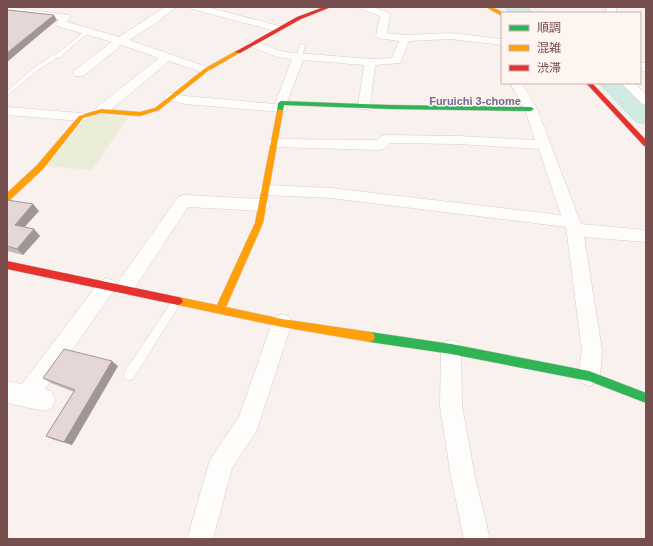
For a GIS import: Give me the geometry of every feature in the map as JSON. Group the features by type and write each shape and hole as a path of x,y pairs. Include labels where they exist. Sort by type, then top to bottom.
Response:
{"main road":[{"path":"7,198 40,167 81,117 101,111 140,114 157,109 206,70 299,18 329,7"},
{"path":"488,7 501,14"},
{"path":"590,84 646,144"},
{"path":"220,309 259,223 281,106 531,109"},
{"path":"7,265 282,323 451,349 589,376 646,398"}],"street":[{"path":"35,14 45,7"},
{"path":"79,73 120,41 171,7"},
{"path":"195,7 279,29"},
{"path":"364,7 385,15 381,36 405,38 451,36 501,42"},
{"path":"9,12 68,15 61,24 120,41 206,70"},
{"path":"253,44 282,55 301,51 370,62 396,62 405,38"},
{"path":"171,97 185,100 281,106 301,51"},
{"path":"101,111 167,57"},
{"path":"364,106 370,62"},
{"path":"517,84 531,109 574,226 592,350 589,376"},
{"path":"628,84 646,101"},
{"path":"7,111 81,117"},
{"path":"274,142 380,146 387,139 458,140 544,145"},
{"path":"26,396 184,201 331,193 646,236"},
{"path":"200,539 221,463 248,424 282,323"},
{"path":"451,349 451,406 463,477 477,539"}],"lane":[{"path":"7,94 33,71 54,56 58,56 87,31"},
{"path":"129,375 178,300"}],"green space":[{"path":"97,115 128,117 92,170 46,166 84,119"}],"building":[{"path":"7,11 54,15 7,53"},
{"path":"7,200 33,204 15,225 34,229 17,249 7,246"},
{"path":"64,349 112,361 64,442 46,436 75,390 43,378"}],"waterway":[{"path":"513,7 521,12"},
{"path":"612,84 646,117"}],"traffic: fast":[{"path":"280,111 281,103 390,107 531,109"},
{"path":"370,337 451,349 589,376 646,398"}],"traffic: slow":[{"path":"488,7 501,14"},
{"path":"7,198 40,167 81,117 101,111 140,114 157,109 206,70 238,52"},
{"path":"220,309 259,223 280,111"},
{"path":"178,301 282,323 370,337"}],"traffic: jam":[{"path":"238,52 299,18 329,7"},
{"path":"590,84 646,144"},
{"path":"7,265 178,301"}],"district":[{"name":"Furuichi 3-chome","path":"475,101"}]}
